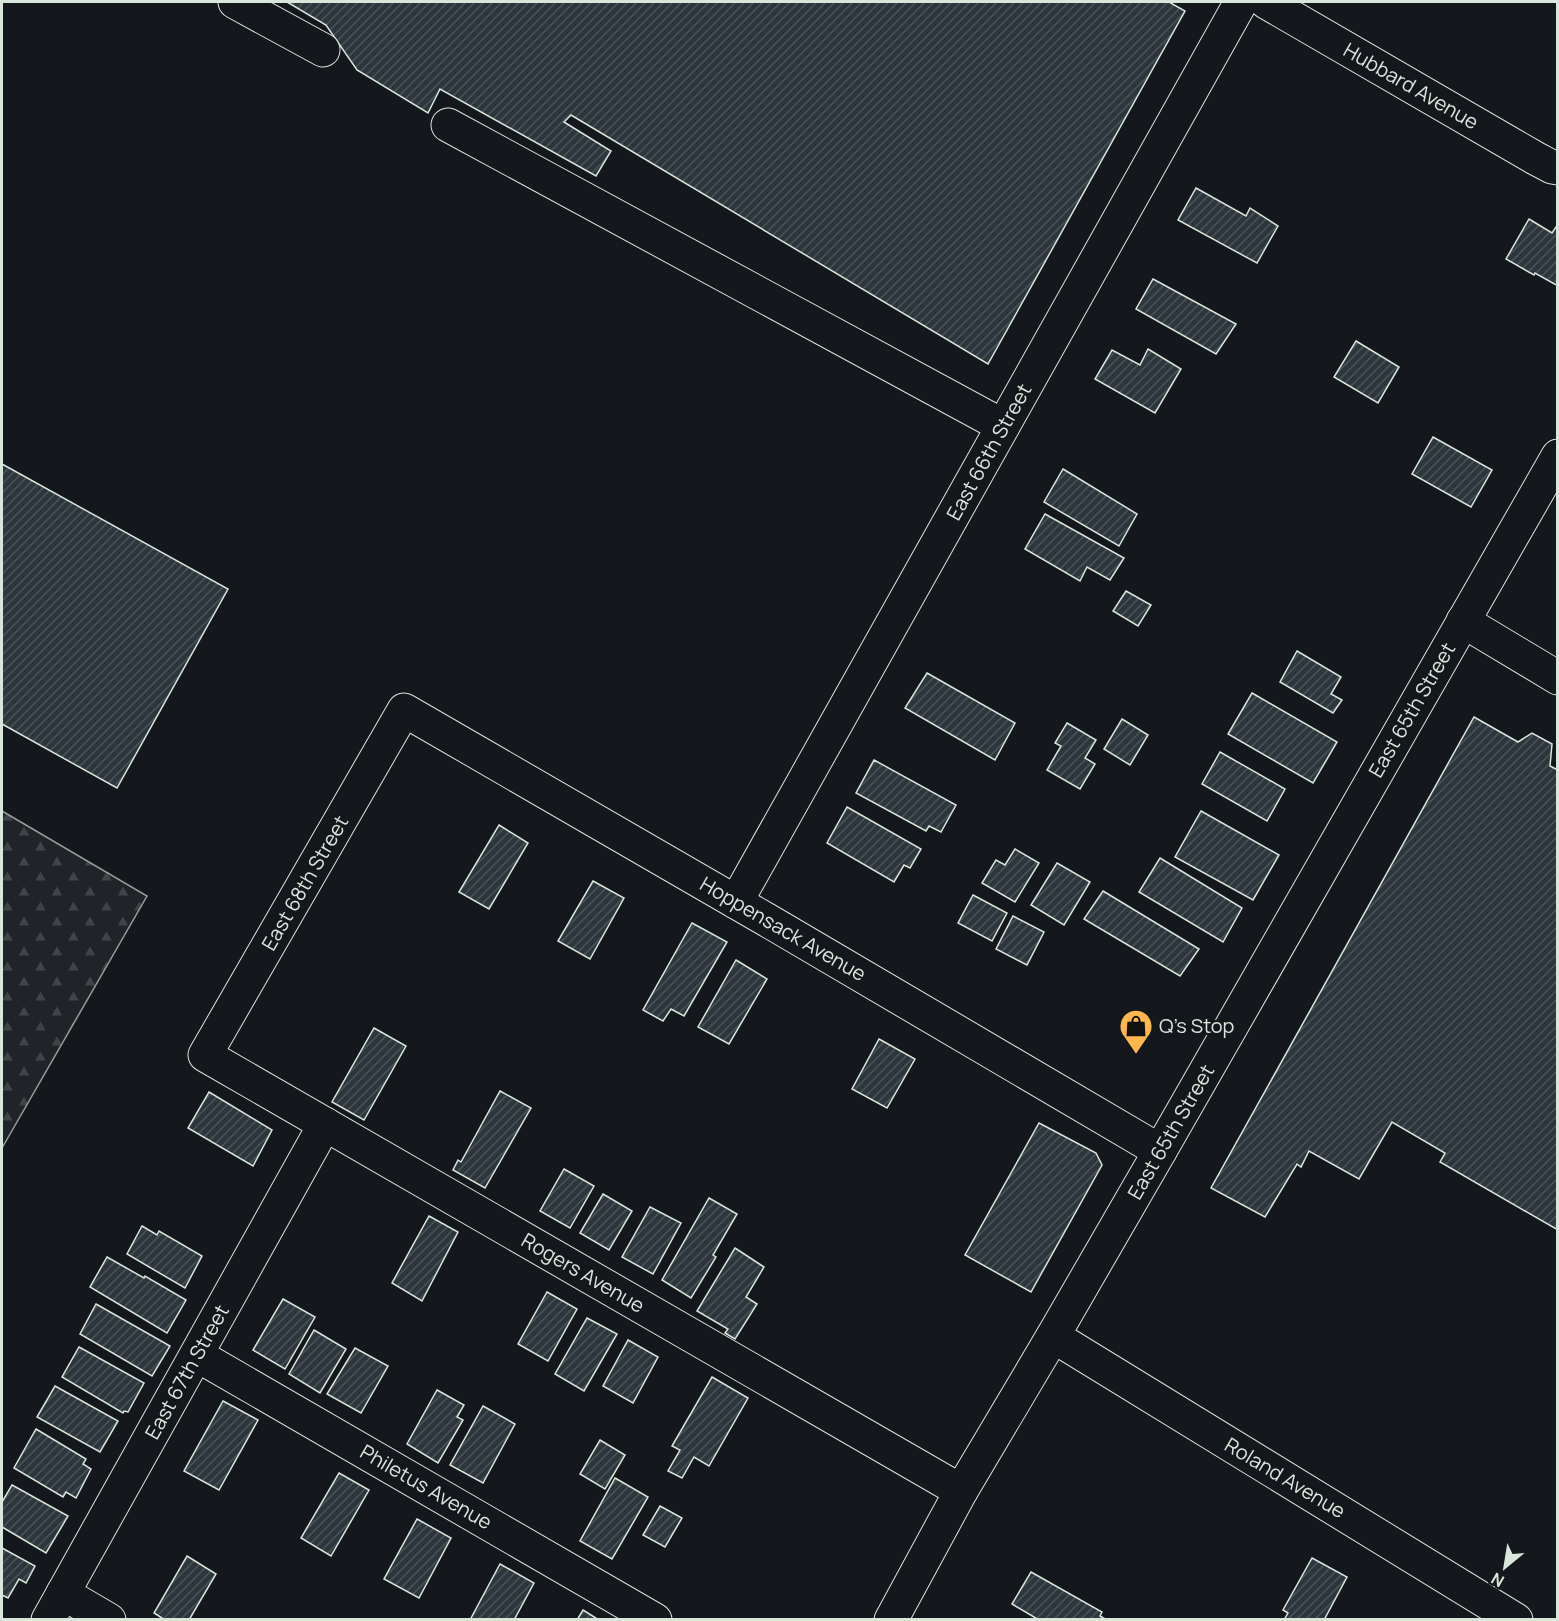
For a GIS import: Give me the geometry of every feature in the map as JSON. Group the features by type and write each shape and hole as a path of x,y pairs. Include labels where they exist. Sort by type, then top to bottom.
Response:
{"street":[{"path":"235,2 323,50"},
{"name":"East 66th Street","path":"736,902 1241,2"},
{"name":"Hubbard Avenue","path":"1266,2 1535,158 1557,168"},
{"path":"448,125 1003,426"},
{"name":"East 65th Street","path":"891,1620 961,1491 1160,1151 1557,456"},
{"path":"1463,621 1557,678"},
{"name":"Hoppensack Avenue","path":"404,710 1160,1151"},
{"name":"East 68th Street","path":"205,1055 404,710"},
{"name":"Rogers Avenue","path":"205,1055 961,1491"},
{"name":"East 67th Street","path":"56,1606 326,1124"},
{"name":"Roland Avenue","path":"1053,1336 1516,1620"},
{"name":"Philetus Avenue","path":"197,1355 655,1620"},
{"path":"56,1606 109,1620"}],"green space":[{"path":"2,811 147,896 2,1148"}],"building":[{"path":"287,2 1169,2 1185,11 988,364 571,115 564,122 611,151 596,176 440,89 428,113 357,70 326,25"},
{"path":"1196,188 1246,216 1250,208 1278,226 1257,263 1178,220"},
{"path":"1529,219 1552,233 1558,224 1558,286 1506,259"},
{"path":"1153,279 1236,324 1216,354 1136,309"},
{"path":"1356,341 1399,367 1378,403 1334,377"},
{"path":"1148,349 1181,369 1155,413 1095,379 1112,350 1140,365"},
{"path":"1433,437 1492,470 1471,507 1412,474"},
{"path":"2,464 228,589 117,788 2,724"},
{"path":"1063,469 1137,514 1119,546 1044,502"},
{"path":"1045,514 1124,558 1110,580 1087,567 1080,581 1025,549"},
{"path":"1126,591 1151,605 1138,626 1113,611"},
{"path":"1297,651 1341,677 1331,694 1342,700 1333,713 1280,682"},
{"path":"927,673 1015,723 995,760 905,708"},
{"path":"1252,693 1337,742 1313,783 1228,734"},
{"path":"1474,717 1518,742 1532,733 1552,744 1550,766 1558,770 1558,1230 1440,1162 1445,1153 1392,1122 1359,1179 1309,1151 1301,1167 1297,1164 1265,1217 1211,1188"},
{"path":"1122,719 1148,735 1130,765 1104,749"},
{"path":"1067,723 1096,740 1085,758 1095,764 1080,789 1047,770 1061,746 1055,743"},
{"path":"1220,752 1285,789 1267,821 1202,784"},
{"path":"874,760 956,805 941,832 929,826 926,831 856,793"},
{"path":"847,807 921,849 910,868 904,865 894,882 827,843"},
{"path":"1201,811 1279,855 1253,900 1175,857"},
{"path":"499,825 528,843 489,909 459,892"},
{"path":"1015,849 1039,863 1015,902 982,883 996,860 1005,865"},
{"path":"1160,858 1242,908 1223,942 1139,892"},
{"path":"1057,863 1090,882 1064,925 1031,905"},
{"path":"593,881 624,898 590,959 558,941"},
{"path":"1103,891 1199,949 1180,976 1084,919"},
{"path":"973,895 1007,913 992,941 958,923"},
{"path":"1013,916 1044,932 1027,965 996,949"},
{"path":"692,923 727,942 684,1016 671,1009 663,1021 643,1010"},
{"path":"736,960 767,979 729,1044 698,1027"},
{"path":"374,1028 406,1046 364,1120 332,1102"},
{"path":"879,1039 915,1059 887,1108 852,1089"},
{"path":"500,1091 531,1108 485,1188 453,1170 458,1160 461,1162"},
{"path":"209,1092 272,1130 253,1166 188,1128"},
{"path":"1039,1123 1096,1153 1102,1165 1031,1292 965,1255"},
{"path":"564,1169 594,1186 570,1228 540,1211"},
{"path":"603,1194 632,1211 609,1250 580,1233"},
{"path":"709,1198 737,1214 713,1255 716,1257 691,1298 662,1280"},
{"path":"650,1207 681,1223 653,1274 622,1257"},
{"path":"429,1216 458,1232 422,1301 392,1283"},
{"path":"142,1226 157,1235 159,1231 202,1256 185,1288 127,1254"},
{"path":"735,1248 764,1267 746,1297 757,1304 735,1339 725,1333 728,1329 697,1311"},
{"path":"107,1257 186,1300 167,1333 90,1287"},
{"path":"547,1292 577,1309 548,1361 518,1344"},
{"path":"283,1299 315,1317 285,1369 253,1350"},
{"path":"96,1304 170,1346 152,1376 80,1334"},
{"path":"587,1318 617,1334 584,1391 555,1374"},
{"path":"314,1330 346,1349 320,1393 289,1374"},
{"path":"628,1340 658,1357 633,1403 603,1386"},
{"path":"79,1347 144,1383 128,1412 123,1413 62,1377"},
{"path":"355,1348 388,1366 361,1413 327,1394"},
{"path":"712,1377 748,1398 709,1466 694,1457 682,1478 668,1471 680,1450 672,1446"},
{"path":"55,1386 118,1421 100,1452 37,1417"},
{"path":"437,1390 464,1405 457,1417 463,1420 438,1463 407,1444"},
{"path":"223,1401 258,1420 219,1490 184,1471"},
{"path":"483,1406 515,1424 483,1483 450,1465"},
{"path":"36,1429 86,1459 83,1464 91,1469 76,1498 66,1492 63,1497 14,1468"},
{"path":"600,1440 625,1455 605,1489 580,1474"},
{"path":"339,1473 369,1490 331,1556 301,1538"},
{"path":"615,1478 648,1497 612,1559 580,1541"},
{"path":"12,1485 68,1516 46,1553 2,1527 2,1502"},
{"path":"660,1506 682,1518 665,1547 643,1535"},
{"path":"417,1519 451,1538 419,1598 384,1579"},
{"path":"2,1548 35,1566 26,1583 19,1579 8,1598 2,1595"},
{"path":"187,1556 216,1574 189,1620 165,1620 154,1613"},
{"path":"1312,1558 1347,1577 1324,1620 1284,1620 1288,1613 1283,1610"},
{"path":"500,1564 534,1583 514,1620 470,1620"},
{"path":"1031,1572 1102,1612 1100,1616 1107,1620 1039,1620 1012,1604"},
{"path":"583,1610 599,1620 577,1620"}],"place":[{"name":"Q's Stop","path":"1136,1055"}]}
